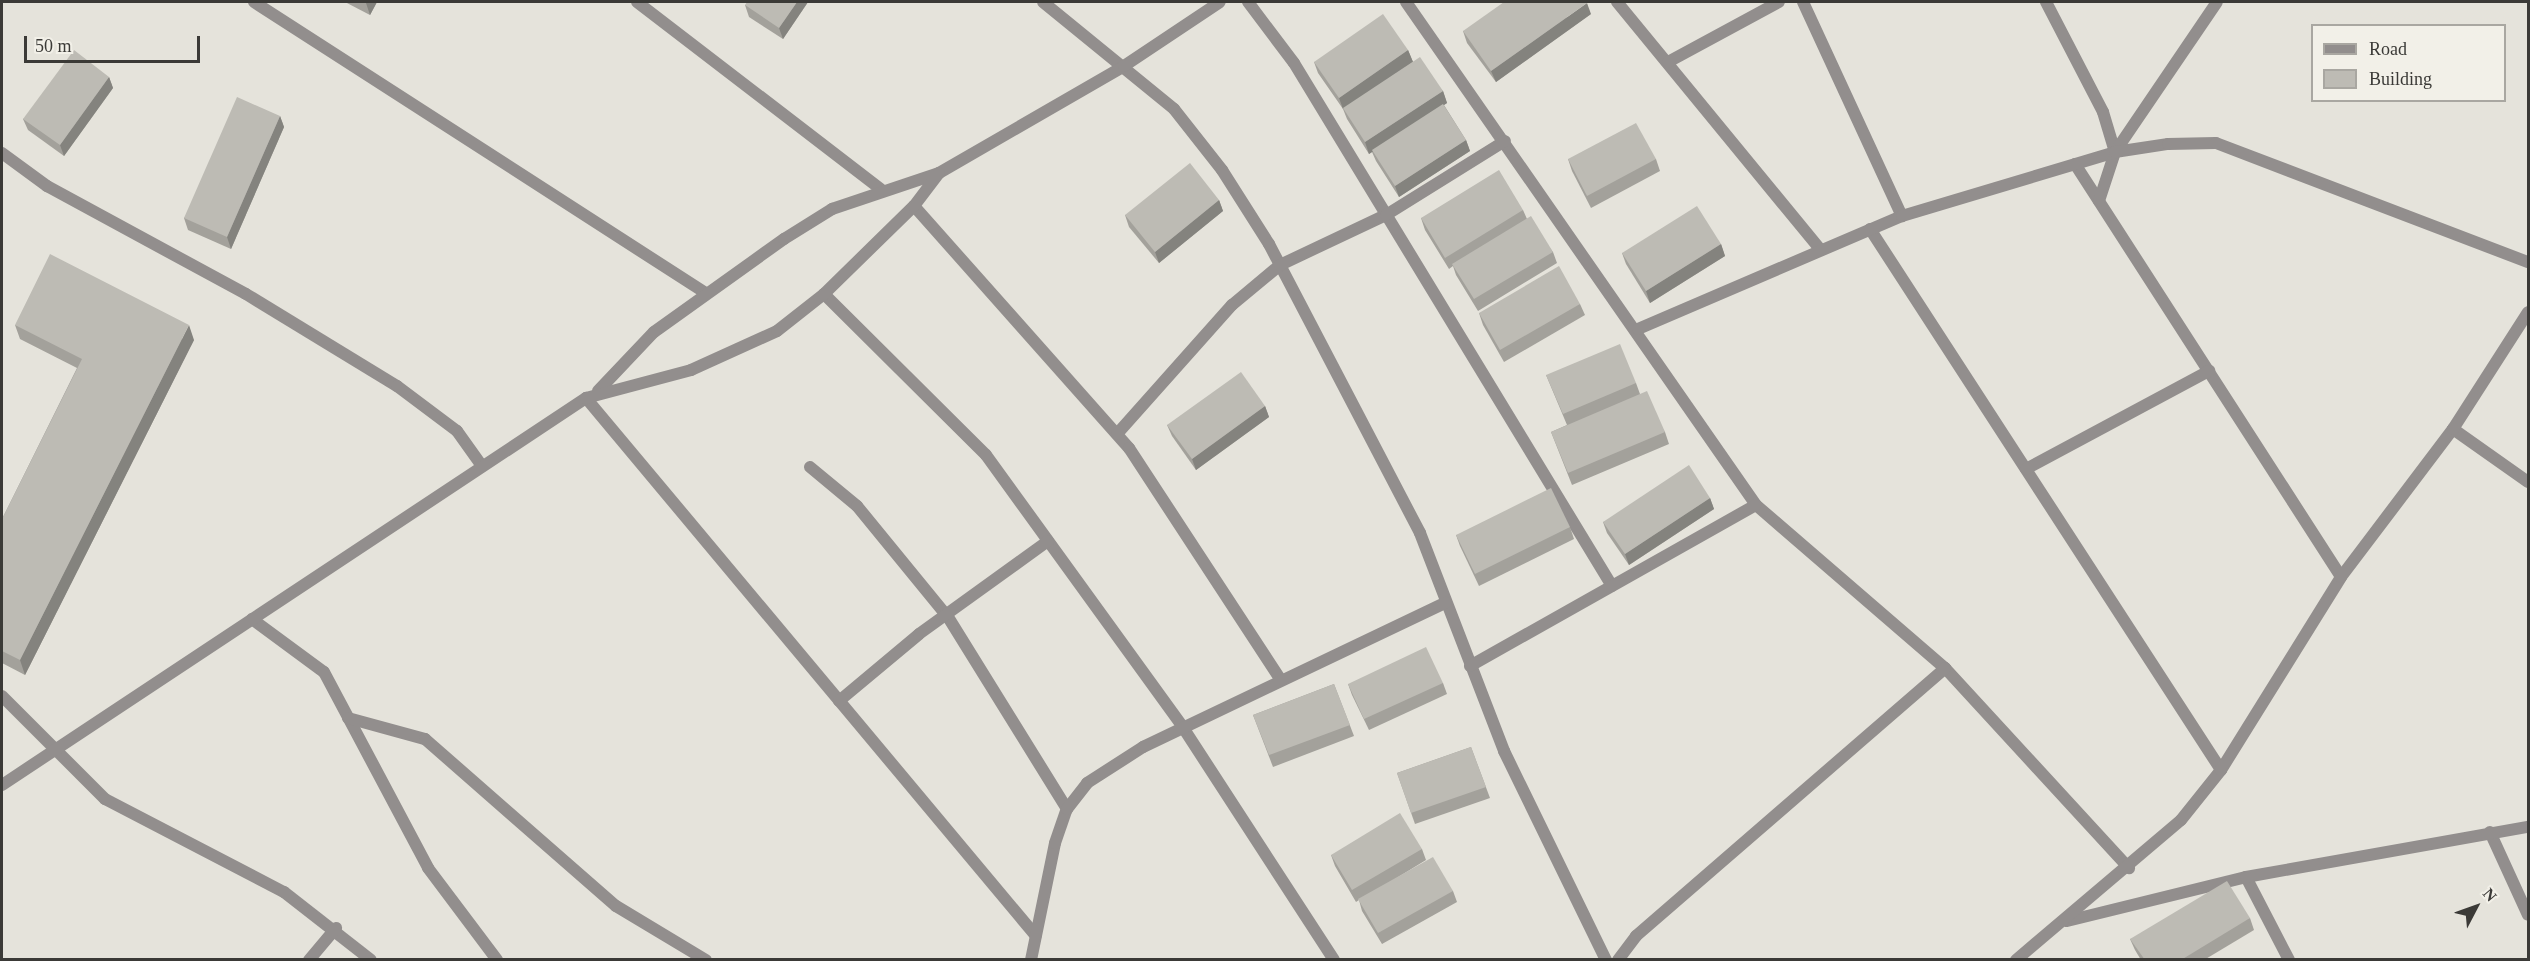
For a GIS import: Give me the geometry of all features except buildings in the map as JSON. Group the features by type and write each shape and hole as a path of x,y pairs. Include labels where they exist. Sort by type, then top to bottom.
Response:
{"street":[{"path":"254,2 704,292"},
{"path":"638,2 881,189"},
{"path":"1043,2 1174,109 1222,170 1280,265 1420,533 1445,603 1509,762 1606,960"},
{"path":"2,785 598,391 654,332 704,292 832,209 881,189 939,173 1124,66 1220,2"},
{"path":"1248,2 1294,63 1612,586"},
{"path":"1406,2 1638,329 1756,505 1945,668 2129,868"},
{"path":"1617,2 1821,250"},
{"path":"1668,62 1779,2"},
{"path":"1803,2 1902,216"},
{"path":"2046,2 2103,112 2115,152"},
{"path":"2099,201 2115,152 2217,2"},
{"path":"1117,434 1232,305 1280,265 1386,215 1505,141"},
{"path":"1638,329 1902,216 2115,152 2216,143 2529,262"},
{"path":"2,153 46,186 246,294 397,386 457,431 482,466"},
{"path":"2075,164 2341,577"},
{"path":"598,391 691,370 741,350 777,331 824,294 914,206 939,173"},
{"path":"914,206 1117,434 1281,680"},
{"path":"1870,230 2222,770"},
{"path":"824,294 986,455 1184,729 1334,960"},
{"path":"2016,960 2129,868 2181,820 2222,770 2341,577 2453,429 2529,312"},
{"path":"2026,469 2209,371"},
{"path":"586,398 1036,936"},
{"path":"2453,429 2529,482"},
{"path":"810,467 857,506 948,617 1067,809"},
{"path":"1470,666 1756,505"},
{"path":"839,701 1048,541"},
{"path":"1032,959 1067,809 1087,783 1184,729 1281,680 1445,603"},
{"path":"252,619 324,672 428,868 496,960"},
{"path":"1618,960 1636,936 1945,668"},
{"path":"2,696 57,747 105,799 284,892 336,928 371,960"},
{"path":"348,718 425,739 616,906 706,960"},
{"path":"2062,922 2246,877 2490,832 2529,828"},
{"path":"2490,832 2529,915"},
{"path":"2246,877 2289,960"},
{"path":"309,960 336,928"}]}
